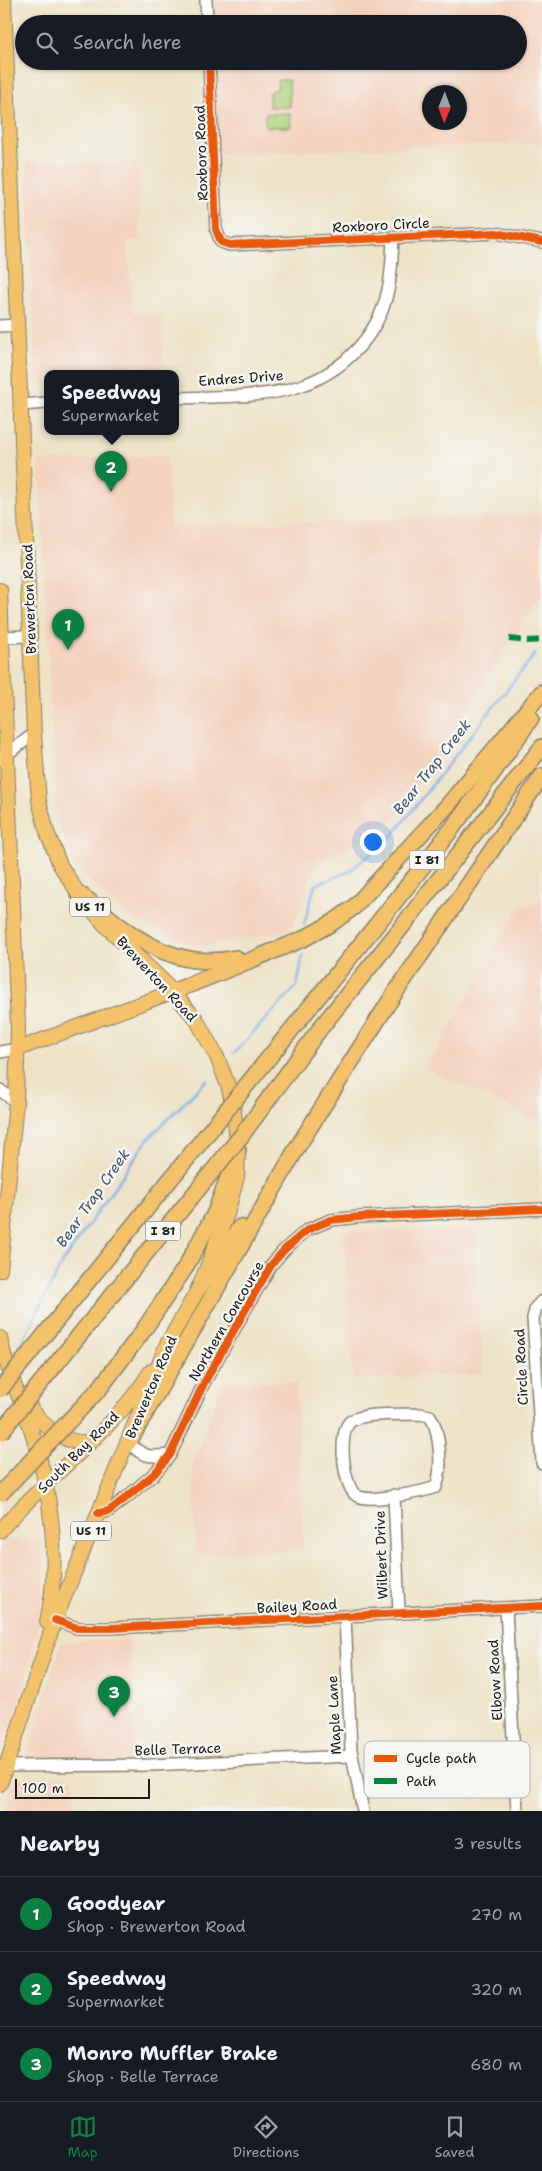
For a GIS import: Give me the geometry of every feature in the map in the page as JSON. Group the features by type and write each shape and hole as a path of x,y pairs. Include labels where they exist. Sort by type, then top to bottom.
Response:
{"highway":[{"path":"172,992 275,950 332,924 354,907 448,805 542,692"},
{"name":"I 81","path":"0,1390 387,912 494,774 542,702"},
{"name":"I 81","path":"0,1433 242,1135 322,1026 398,933 542,747"},
{"path":"129,1442 298,1146 389,1002 542,776"},
{"path":"78,893 124,929 150,946 192,960 218,962 275,950"},
{"path":"199,1288 298,1146"},
{"path":"0,1494 100,1388 144,1331 185,1268 215,1213 238,1150"}],"main road":[{"name":"Brewerton Road","path":"0,1784 55,1620 129,1442 167,1344 199,1288 227,1214 237,1177 238,1150 231,1096 217,1057 196,1019 172,992 105,925 78,893 60,865 47,832 38,791 34,734 18,325 4,73 4,0"},
{"name":"Brewerton Road","path":"0,590 3,757 14,898 18,1049 16,1102 0,1270"},
{"path":"18,1049 172,992"},
{"path":"0,1227 8,1192"},
{"name":"Brewerton Road","path":"0,1338 32,1432 46,1483 53,1549 51,1604 30,1693"},
{"name":"South Bay Road","path":"0,1531 111,1420 144,1381 167,1344"},
{"path":"17,1390 47,1428 62,1437 79,1443 89,1442"},
{"path":"51,1604 55,1620"}],"street":[{"path":"206,0 207,15"},
{"name":"Roxboro Road","path":"209,70 216,229 221,242"},
{"name":"Roxboro Circle","path":"221,242 230,245 496,233 542,242"},
{"name":"Endres Drive","path":"179,398 270,393 295,388 330,374 349,358 366,339 380,314 388,294 393,237"},
{"path":"0,326 18,325"},
{"path":"21,405 44,403"},
{"path":"1,637 30,636"},
{"path":"3,757 34,734"},
{"path":"0,1052 18,1049"},
{"path":"0,1090 16,1102"},
{"name":"Northern Concourse","path":"98,1513 109,1511 127,1497 156,1473 170,1455 204,1383 272,1264 285,1249 307,1230 331,1220 359,1217 542,1209"},
{"name":"Circle Road","path":"542,1301 536,1307 533,1318 542,1463"},
{"name":"Wilbert Drive","path":"420,1414 430,1416 435,1424 439,1451 440,1479 436,1487 426,1491 394,1495 361,1497 350,1490 344,1455 344,1430 350,1422 362,1417 420,1414"},
{"path":"129,1442 141,1454 152,1456 170,1455"},
{"name":"Wilbert Drive","path":"394,1495 398,1614"},
{"name":"Bailey Road","path":"55,1620 78,1628 111,1628 542,1606"},
{"name":"Elbow Road","path":"506,1608 513,1741"},
{"name":"Maple Lane","path":"344,1616 351,1756 363,1811"},
{"name":"Belle Terrace","path":"6,1766 150,1765 351,1756"},
{"name":"Elbow Road","path":"516,1798 517,1811"}],"shaded area":[{"path":"213,0 542,0 542,143 219,154 215,70 527,70 527,15 214,15"},
{"path":"27,161 138,164 140,240 127,241 133,314 161,315 164,370 44,370 44,385 35,385"},
{"path":"167,456 170,527 542,514 542,593 394,819 369,838 315,863 291,931 194,947 124,914 72,864 56,811 39,461"},
{"path":"541,900 542,1123 426,1068 518,910"},
{"path":"476,1230 483,1374 353,1379 344,1231"},
{"path":"296,1382 303,1550 196,1553 193,1465 222,1383"},
{"path":"42,1539 44,1583 40,1615 22,1694 0,1757 0,1544 3,1540"},
{"path":"129,1638 135,1760 25,1761 61,1643"},
{"path":"15,1778 73,1778 76,1811 5,1811"}],"green space":[{"path":"278,80 289,80 290,107 269,107 269,92 277,89"},
{"path":"290,113 291,127 265,127 265,114"}],"waterway":[{"name":"Bear Trap Creek","path":"304,925 315,885 350,871 393,835 535,654"},
{"name":"Bear Trap Creek","path":"234,1053 297,986 303,955"},
{"name":"Bear Trap Creek","path":"21,1345 61,1265 148,1139 207,1080"}],"marked path":[{"path":"509,639 542,640"}],"cycle path":[{"path":"209,70 216,229 221,242 230,245 496,233 542,242"},
{"path":"98,1513 109,1511 127,1497 155,1473 170,1455 204,1383 272,1264 285,1249 307,1230 331,1220 359,1217 542,1209"},
{"path":"55,1620 77,1628 111,1628 542,1606"}],"place":[{"name":"Speedway","path":"111,492"},
{"name":"Goodyear","path":"68,650"},
{"name":"Monro Muffler Brake","path":"114,1717"}]}
